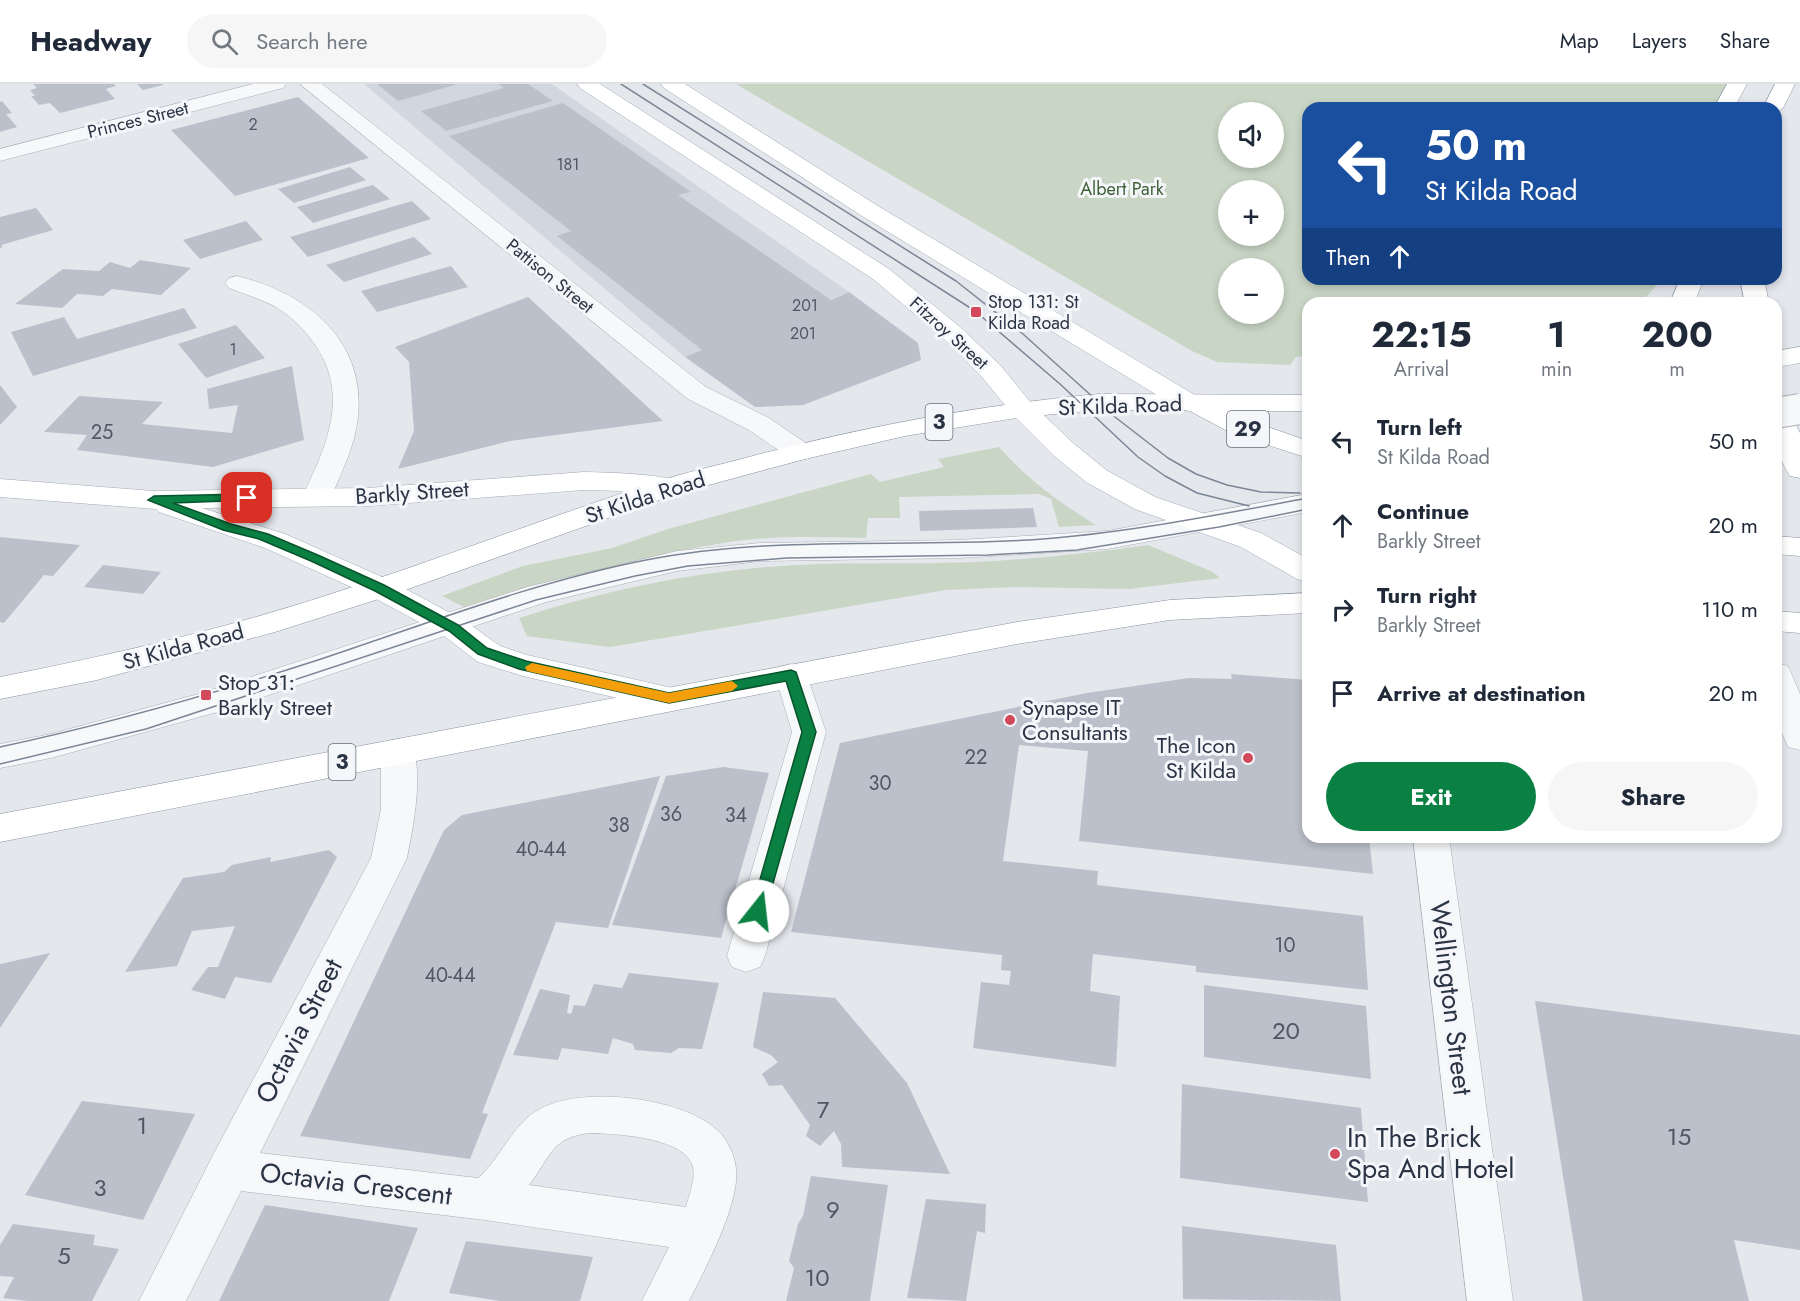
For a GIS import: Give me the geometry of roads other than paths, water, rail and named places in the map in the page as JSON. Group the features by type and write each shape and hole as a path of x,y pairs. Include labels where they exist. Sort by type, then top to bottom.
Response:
{"main road":[{"name":"Fitzroy Street","path":"587,84 881,274 951,332 991,371 1022,409 1077,461 1111,486 1161,509 1206,523 1262,545 1302,568"},
{"path":"671,84 880,217 1190,403"},
{"path":"1728,102 1737,84"},
{"path":"1776,102 1785,84"},
{"path":"1782,358 1800,355"},
{"name":"St Kilda Road","path":"0,688 97,669 231,634 380,588 669,487 800,452 905,428 1022,409 1099,402 1302,403"},
{"name":"29","path":"1190,403 1241,427 1302,448"},
{"path":"1787,417 1800,470"},
{"name":"Barkly Street","path":"0,488 154,500 368,497 472,487 584,481 624,482 669,487"},
{"name":"Barkly Street","path":"154,500 227,527 275,541 380,588 446,624 489,654 524,665 669,698"},
{"path":"1782,546 1800,547"},
{"name":"3","path":"0,828 669,698 1093,621 1170,610 1302,603"},
{"path":"1782,622 1800,623"}],"street":[{"name":"Princes Street","path":"0,155 276,84"},
{"name":"Pattison Street","path":"310,84 697,393 759,424 800,452"},
{"path":"237,283 285,303 304,317 322,335 338,356 346,379 348,402 344,427 326,477 316,497"},
{"path":"0,756 51,746 209,703 538,594 677,561 760,552 1054,545 1107,540 1302,504"},
{"path":"746,956 809,732 791,675"},
{"path":"1782,690 1800,738"},
{"name":"Octavia Street","path":"162,1301 389,858 399,809 398,751"},
{"name":"Wellington Street","path":"1432,843 1490,1301"},
{"name":"Octavia Crescent","path":"484,1199 511,1176 539,1134 549,1125 561,1119 577,1116 632,1118 668,1126 692,1136 711,1154 716,1171 715,1182 699,1230 666,1301"},
{"name":"Octavia Crescent","path":"228,1169 484,1199 699,1230"}],"tram line":[{"path":"621,84 975,311 1060,384 1138,457 1165,476 1197,493 1249,506"},
{"path":"643,84 956,281 1023,334 1115,417 1168,458 1196,474 1227,485 1261,492 1300,493"},
{"path":"1782,406 1800,402"},
{"path":"1782,418 1800,414"},
{"path":"0,747 200,696 318,660 521,592 646,560 741,547 981,542 1064,537 1169,523 1302,499"},
{"path":"0,764 146,729 536,600 635,576 688,566 787,558 988,555 1077,550 1219,527 1302,510"}],"place":[{"name":"Stop 131: St Kilda Road","path":"976,312"},
{"name":"Stop 31: Barkly Street","path":"206,695"},
{"name":"Synapse IT Consultants","path":"1010,720"},
{"name":"The Icon St Kilda","path":"1248,758"},
{"name":"In The Brick Spa And Hotel","path":"1335,1154"}],"park label":[{"name":"Albert Park","path":"1122,189"}]}
